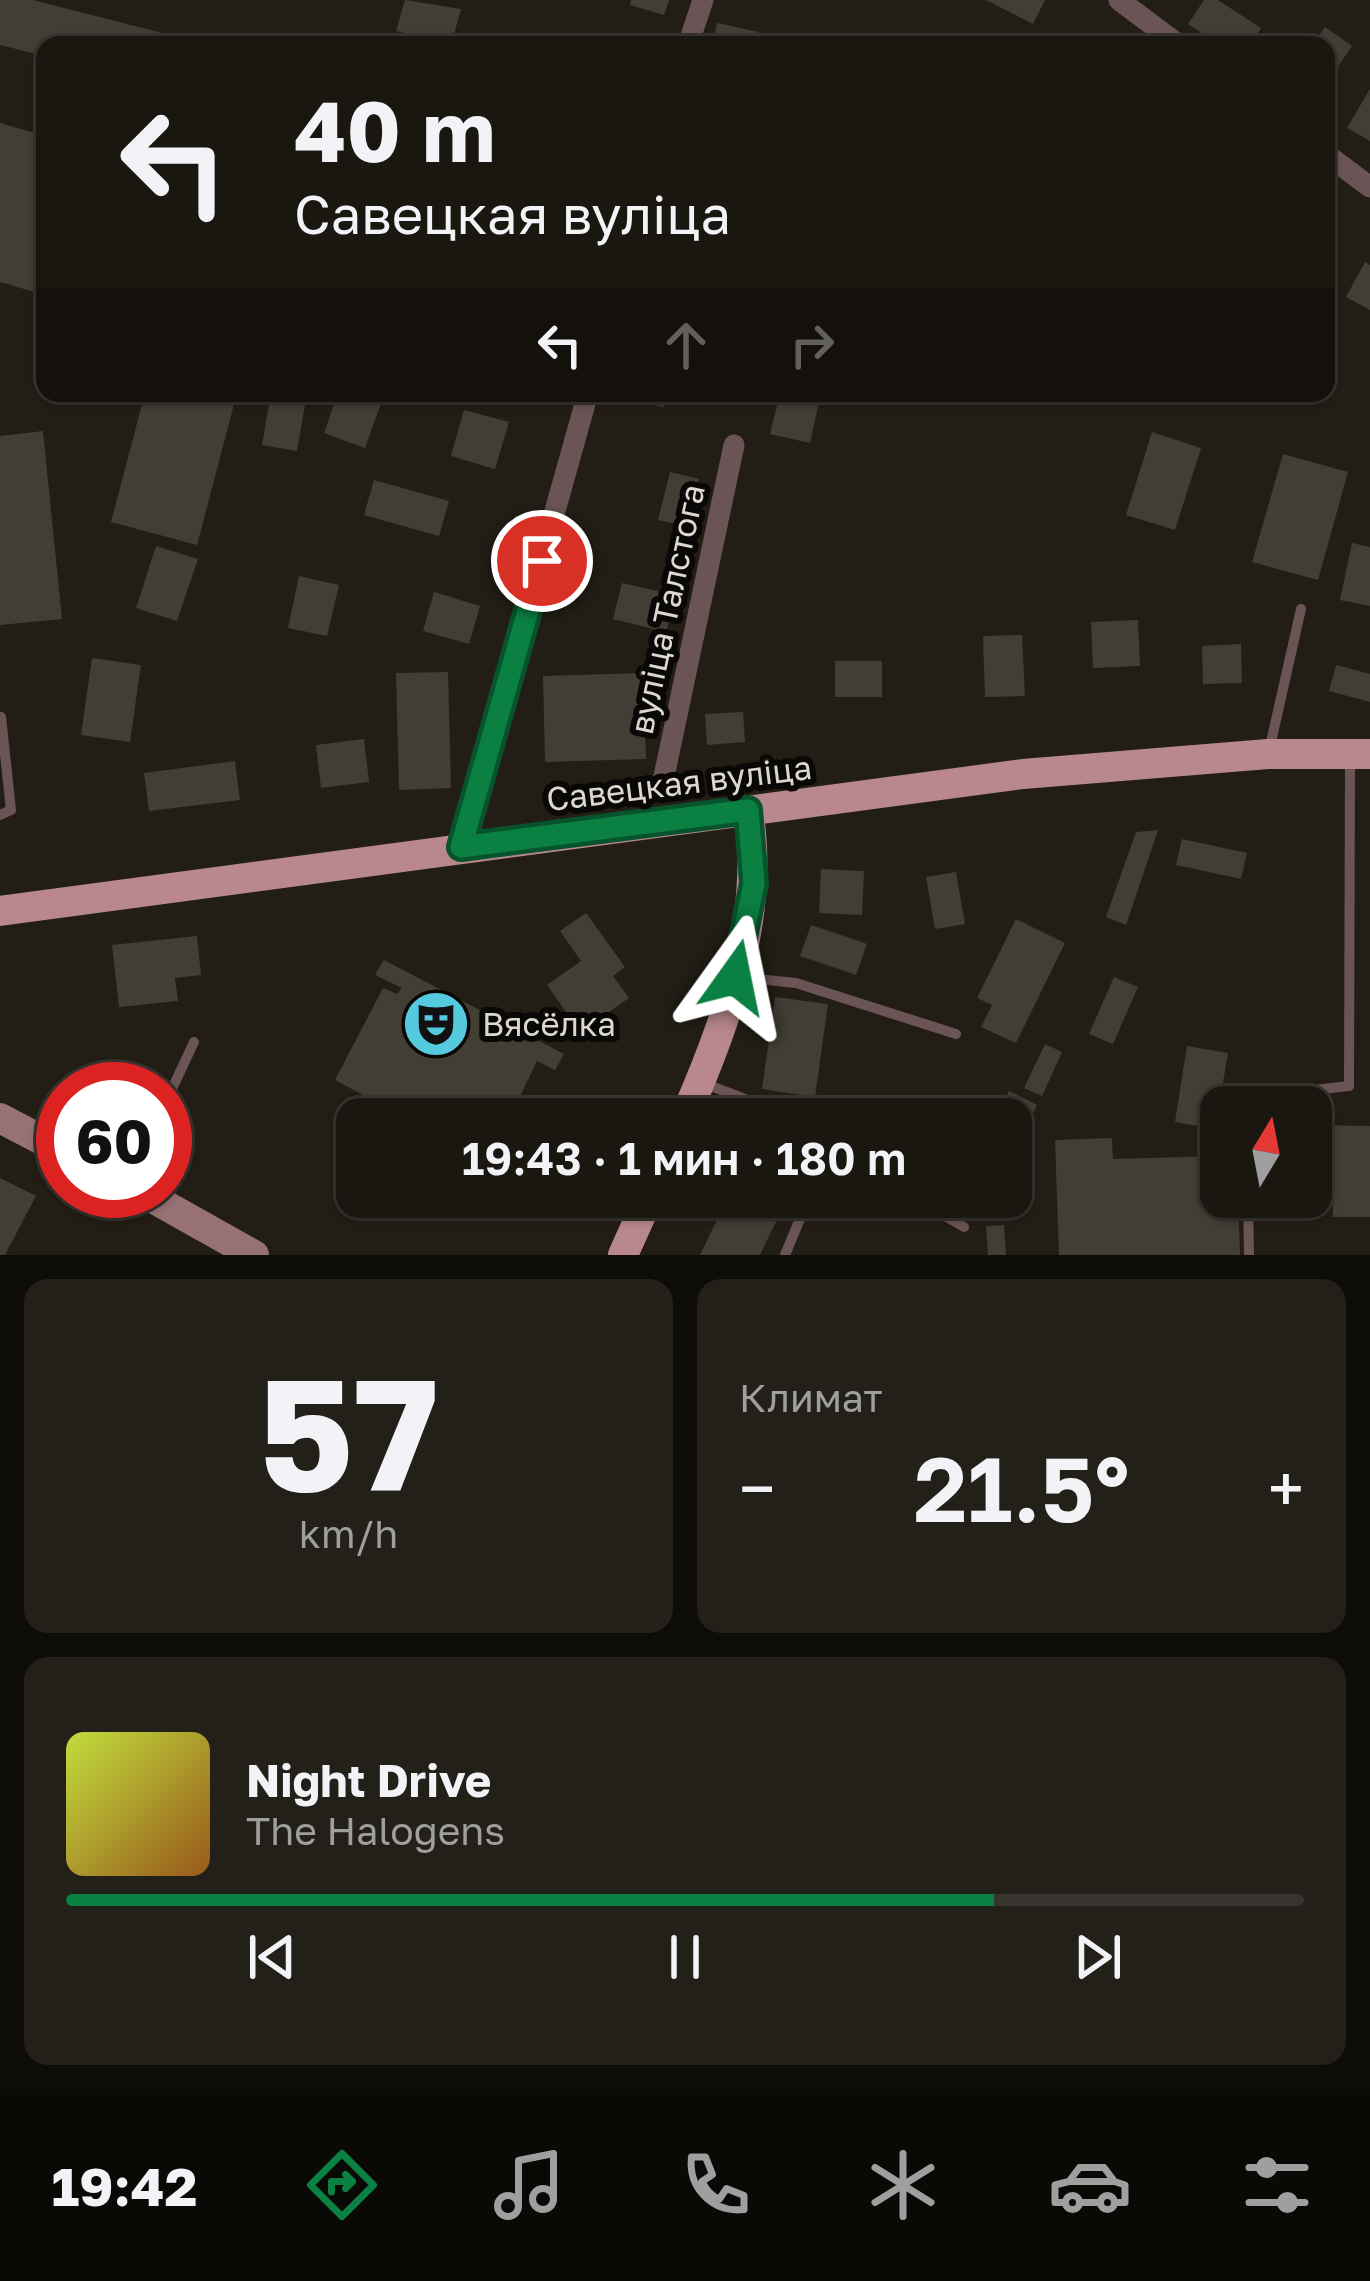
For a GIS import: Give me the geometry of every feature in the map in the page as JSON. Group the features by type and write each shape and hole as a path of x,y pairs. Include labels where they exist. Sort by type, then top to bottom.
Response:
{"main road":[{"name":"Савецкая вуліца","path":"0,911 1023,774 1268,754 1360,754"},
{"path":"693,1098 723,1032 754,883 748,810"},
{"path":"0,1118 36,1136"},
{"path":"188,1218 254,1255"},
{"path":"623,1255 640,1218"}],"street":[{"path":"691,36 703,0"},
{"path":"1119,0 1167,36"},
{"path":"1335,161 1370,187"},
{"path":"461,847 585,402"},
{"name":"вуліца Талстога","path":"662,787 734,445"}],"lane":[{"path":"1268,754 1300,609"},
{"path":"0,815 10,810 2,717"},
{"path":"1332,1088 1349,1086 1360,754"},
{"path":"735,977 796,983 956,1034"},
{"path":"185,1062 194,1042"},
{"path":"700,1082 742,1098"},
{"path":"785,1255 800,1218"},
{"path":"948,1218 964,1227"},
{"path":"1248,1218 1249,1255"}],"building":[{"path":"0,0 33,0 174,36 36,36 36,54 0,45"},
{"path":"405,0 461,9 454,36 396,31"},
{"path":"631,0 669,0 664,15 630,5"},
{"path":"986,0 1045,0 1033,24"},
{"path":"1204,0 1218,0 1261,28 1256,36 1206,36 1188,24"},
{"path":"717,23 759,32 758,36 714,36"},
{"path":"1325,27 1352,46 1335,71 1335,36 1318,36"},
{"path":"1370,89 1370,141 1347,128"},
{"path":"0,123 36,133 36,292 0,282"},
{"path":"1365,262 1370,265 1370,310 1346,297"},
{"path":"143,402 235,402 197,545 111,522"},
{"path":"269,402 305,402 297,451 262,445"},
{"path":"335,402 381,402 365,448 324,433"},
{"path":"778,402 819,402 810,443 770,434"},
{"path":"464,410 509,422 495,469 451,456"},
{"path":"43,431 62,619 0,625 0,436"},
{"path":"1152,432 1201,448 1175,530 1126,515"},
{"path":"1283,454 1348,472 1318,580 1252,562"},
{"path":"670,472 699,479 688,527 658,520"},
{"path":"374,480 449,501 439,536 364,515"},
{"path":"1352,543 1370,547 1370,606 1340,600"},
{"path":"156,546 198,559 177,621 136,608"},
{"path":"299,576 339,585 327,636 288,628"},
{"path":"622,583 676,595 666,632 613,619"},
{"path":"434,592 480,606 469,644 423,631"},
{"path":"1138,620 1140,666 1093,668 1091,622"},
{"path":"1022,635 1025,696 985,697 983,636"},
{"path":"1241,644 1242,683 1203,684 1202,646"},
{"path":"92,658 141,665 130,742 81,735"},
{"path":"835,661 882,661 882,697 835,697"},
{"path":"1336,665 1370,674 1370,702 1329,691"},
{"path":"448,672 451,788 399,790 396,673"},
{"path":"643,673 646,759 545,762 543,676"},
{"path":"743,712 745,742 707,745 705,714"},
{"path":"364,739 369,782 321,788 316,745"},
{"path":"235,761 240,800 149,811 144,773"},
{"path":"1158,830 1126,925 1106,917 1136,832"},
{"path":"1182,839 1247,853 1241,879 1176,865"},
{"path":"821,869 864,871 862,915 819,913"},
{"path":"956,872 965,924 935,929 926,877"},
{"path":"586,913 625,967 613,976 629,998 580,1032 547,985 581,961 560,931"},
{"path":"1016,919 1065,943 1016,1043 981,1027 992,1005 977,998"},
{"path":"811,925 867,944 856,975 800,956"},
{"path":"197,936 201,975 175,978 178,1001 119,1007 112,945"},
{"name":"Вясёлка","path":"384,960 564,1054 555,1070 537,1061 519,1098 369,1098 335,1080 383,988 397,994 402,988 375,975"},
{"path":"1114,977 1138,987 1113,1044 1089,1034"},
{"path":"775,997 828,1004 815,1097 762,1089"},
{"path":"1045,1044 1062,1052 1042,1096 1024,1088"},
{"path":"1187,1046 1228,1053 1222,1086 1200,1086 1200,1126 1175,1122"},
{"path":"1332,1125 1370,1126 1370,1217 1333,1217"},
{"path":"1112,1138 1113,1159 1200,1157 1200,1218 1239,1218 1240,1255 1059,1255 1055,1140"},
{"path":"0,1178 36,1196 5,1255 0,1255"},
{"path":"718,1218 778,1218 760,1255 700,1255"},
{"path":"1004,1225 1006,1255 988,1255 986,1226"}],"place":[{"name":"Вясёлка","path":"436,1024"}],"route":[{"path":"542,561 461,847 748,810 754,883 735,977"}]}
